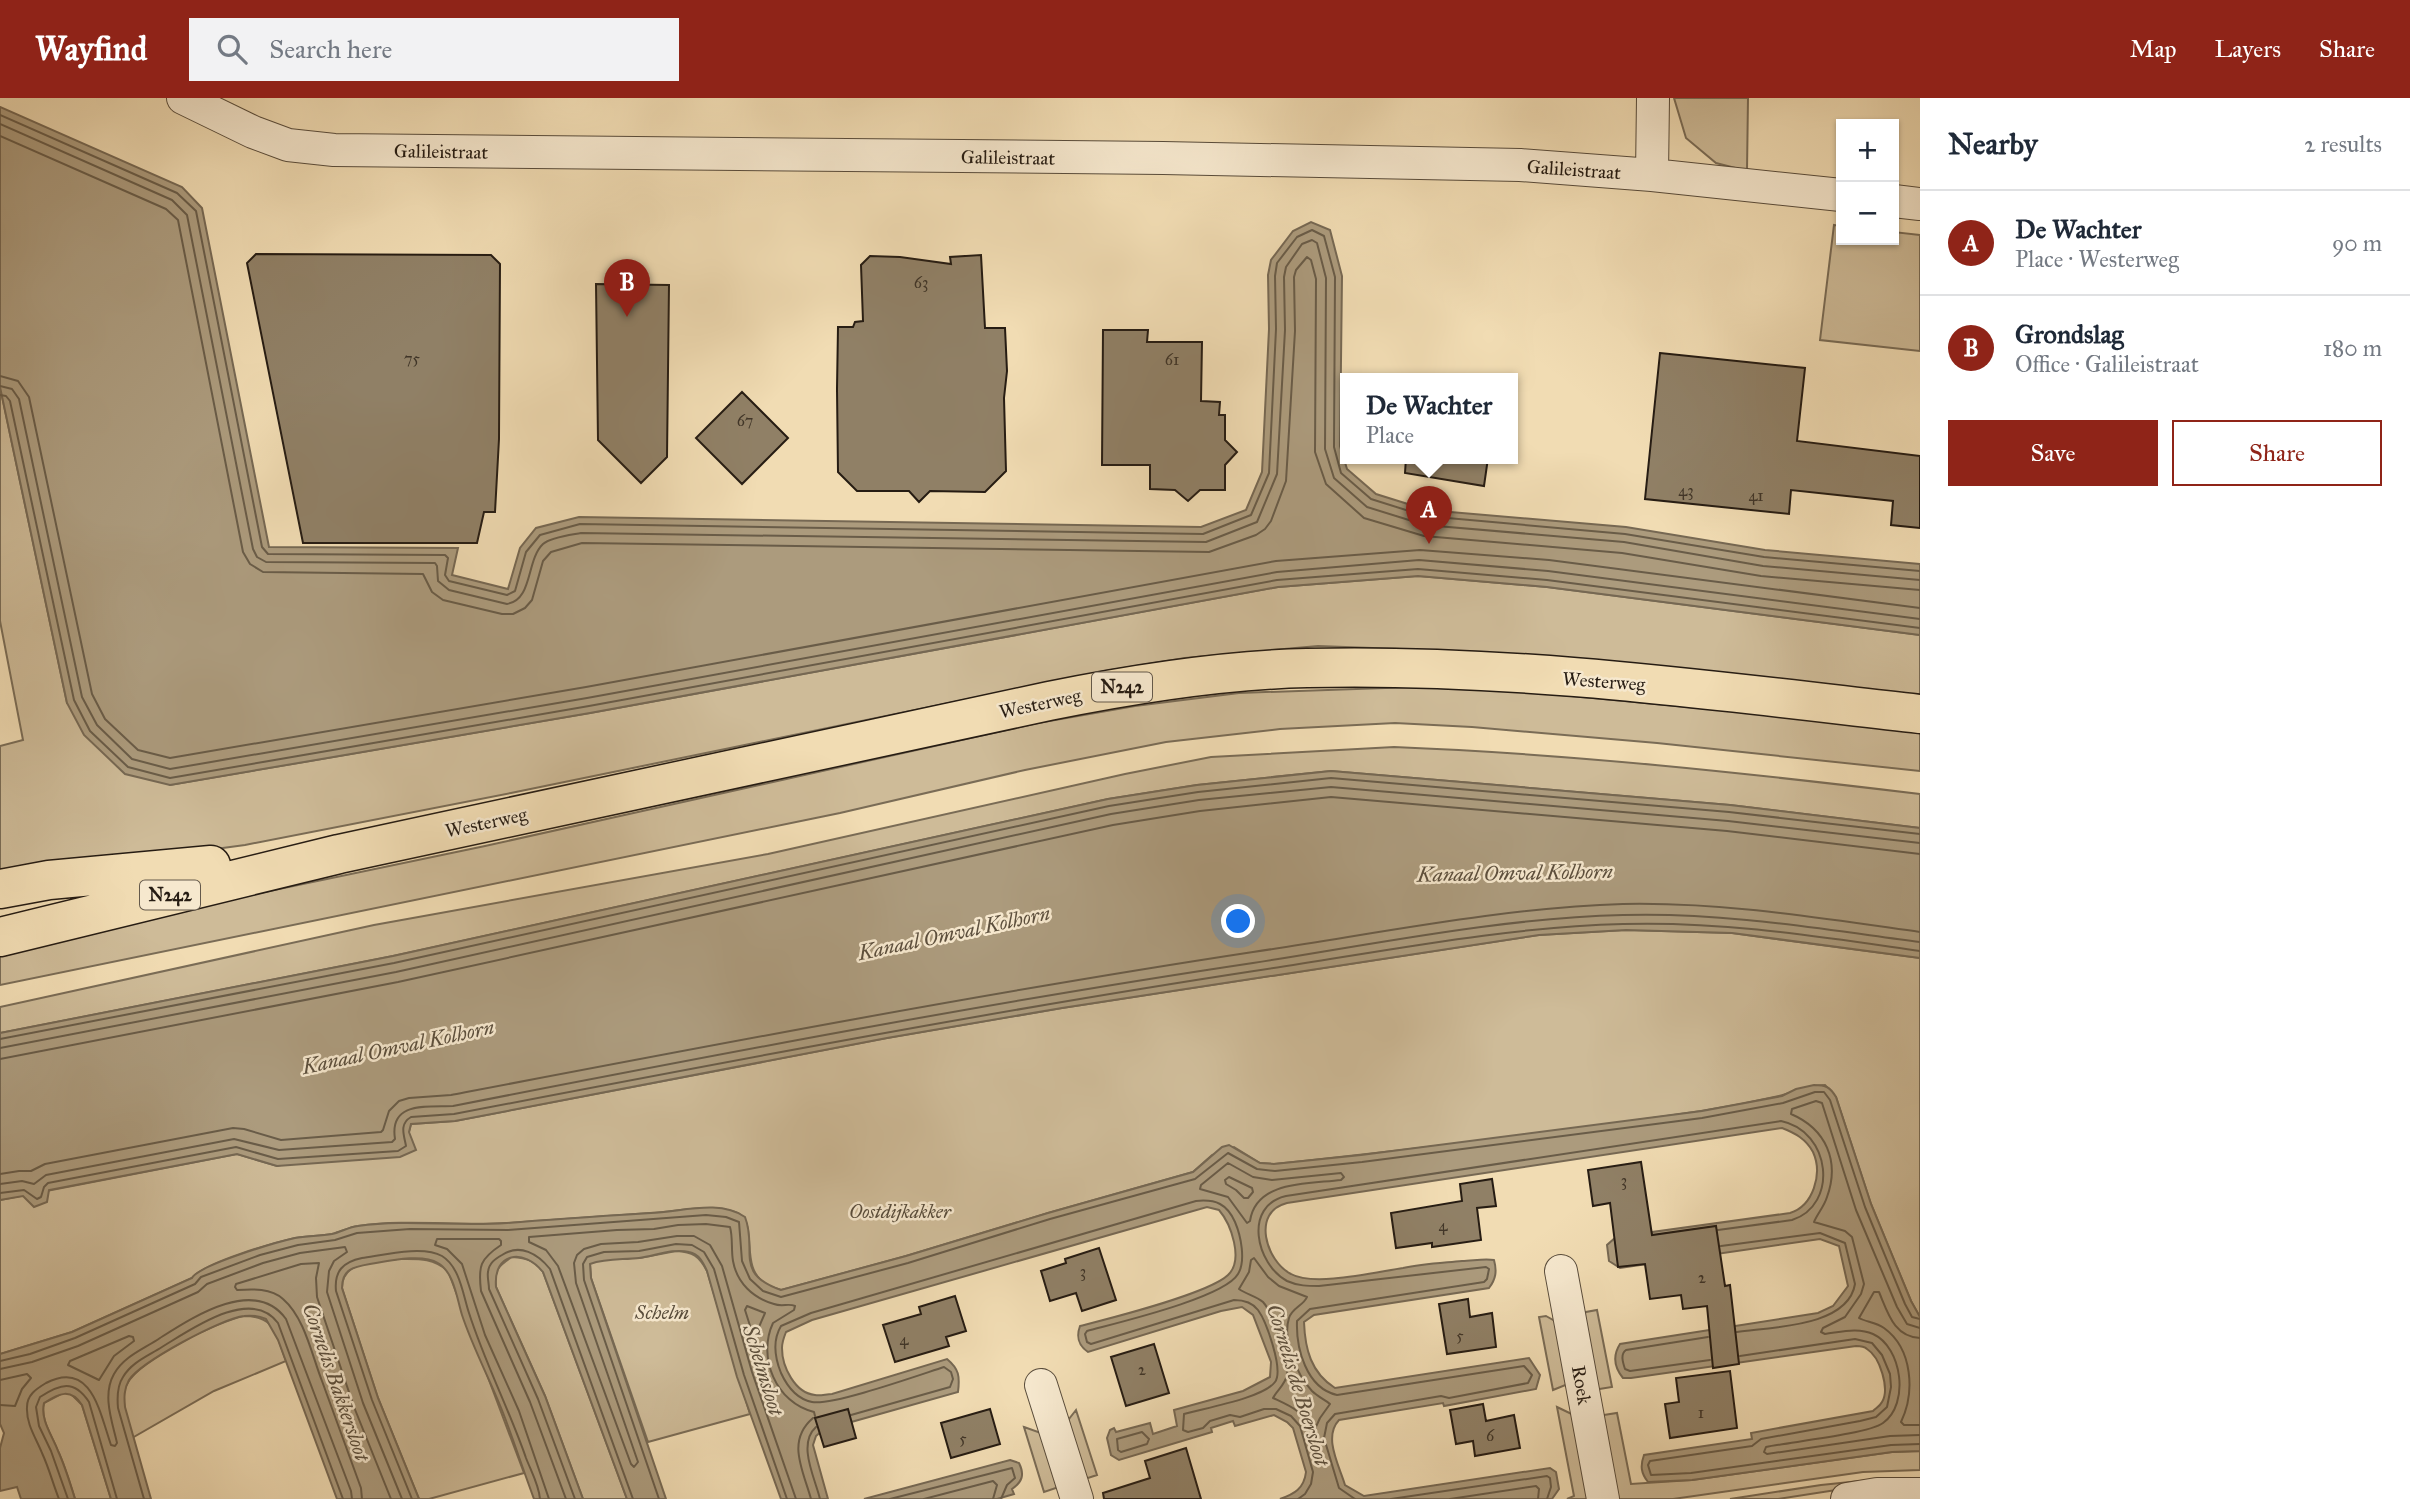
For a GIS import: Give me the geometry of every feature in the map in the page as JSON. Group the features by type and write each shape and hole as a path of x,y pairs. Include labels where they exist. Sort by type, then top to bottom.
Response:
{"main road":[{"name":"Westerweg","path":"0,937 339,854 1049,701 1131,685 1213,675 1304,668 1380,667 1474,671 1688,687 1920,714"},
{"name":"Westerweg","path":"0,889 49,880 339,854"}],"street":[{"name":"Galileistraat","path":"183,98 253,132 288,145 334,150 1177,158 1520,165 1651,175 1836,194"},
{"path":"1651,175 1653,98"},
{"path":"1899,202 1920,204"},
{"name":"Roek","path":"1561,1271 1603,1499"},
{"path":"1041,1385 1077,1499"},
{"path":"1847,1499 1877,1494 1920,1494"}],"green space":[{"path":"1674,98 1748,98 1747,171 1716,163 1686,138"},
{"path":"1834,225 1836,245 1899,245 1899,233 1920,235 1920,351 1820,340"},
{"path":"0,387 67,703 170,785 590,713 1278,587 1418,576 1547,587 1920,635 1920,697 1482,652 1318,646 1185,658 1105,671 245,845 0,878 0,746 23,740 0,621"},
{"path":"1414,687 1529,692 1920,729 1920,771 1657,743 1472,727 1395,723 1280,729 1166,742 1025,770 840,813 0,985 0,955 179,910 485,846 1038,723 1135,706 1239,693"},
{"path":"1394,747 1658,765 1920,794 1920,828 1730,805 1331,771 1197,785 1108,799 393,956 0,1033 0,1007 374,925 768,854 1211,757"},
{"name":"Oostdijkakker","path":"1626,930 1732,933 1920,958 1920,1317 1871,1204 1836,1097 1825,1085 1819,1085 1740,1104 1648,1119 1274,1164 1260,1163 1234,1147 1212,1155 1193,1172 781,1290 768,1285 757,1276 750,1256 747,1224 743,1217 724,1209 507,1223 395,1223 351,1227 332,1234 295,1238 240,1254 72,1332 0,1354 0,1200 237,1154 277,1166 409,1132 411,1124 455,1121 887,1038 1062,1008 1539,935"},
{"name":"Schelm","path":"676,1251 695,1256 707,1271 750,1414 648,1442 591,1278 590,1263"},
{"path":"512,1257 530,1260 543,1272 627,1499 583,1499 545,1396 496,1287 498,1269"},
{"path":"397,1259 430,1261 448,1271 524,1473 429,1499 419,1499 378,1398 342,1288 343,1279 348,1272 361,1264"},
{"path":"1597,1310 1612,1387 1593,1390 1583,1316 1586,1312"},
{"path":"244,1316 263,1319 269,1323 277,1335 286,1361 214,1391 132,1438 124,1401 125,1389 142,1367 197,1334"},
{"path":"1546,1316 1560,1324 1573,1382 1553,1390 1539,1317"},
{"path":"63,1393 71,1394 82,1405 111,1499 75,1499 47,1427 43,1409 44,1403"},
{"path":"1557,1407 1580,1418 1594,1499 1567,1499 1574,1496"},
{"path":"1076,1410 1097,1475 1088,1478 1078,1475 1062,1428"},
{"path":"1617,1413 1631,1484 1692,1480 1892,1452 1920,1451 1920,1470 1863,1472 1673,1499 1613,1499 1597,1416"},
{"path":"1024,1427 1041,1433 1059,1480 1056,1488 1044,1492"},
{"path":"1889,1478 1920,1478 1920,1483 1849,1488 1778,1499 1730,1499 1821,1485"}],"water":[{"path":"0,107 182,187 202,208 269,547 458,548 452,575 508,589 520,548 536,528 579,517 1201,527 1246,510 1262,472 1269,329 1268,275 1271,260 1293,231 1311,222 1330,230 1342,276 1340,464 1345,464 1347,469 1376,494 1427,510 1626,527 1765,550 1920,564 1920,635 1547,587 1418,576 1278,587 590,713 170,785 125,774 84,735 67,703 0,387"},
{"name":"Kanaal Omval Kolhorn","path":"1331,771 1730,805 1920,828 1920,958 1732,933 1626,930 1539,935 1062,1008 887,1038 455,1121 411,1124 409,1132 416,1150 400,1157 277,1166 237,1154 49,1190 47,1202 34,1207 23,1196 0,1200 0,1033 393,956 1108,799 1197,785"},
{"path":"1814,1085 1827,1087 1836,1097 1871,1204 1920,1317 1920,1451 1892,1452 1692,1480 1648,1482 1644,1476 1644,1455 1752,1439 1751,1433 1873,1411 1882,1402 1885,1389 1880,1366 1872,1353 1860,1346 1631,1378 1623,1378 1616,1365 1620,1344 1818,1313 1833,1306 1848,1286 1839,1246 1820,1239 1620,1268 1609,1261 1607,1245 1616,1237 1790,1213 1805,1204 1814,1188 1816,1161 1804,1140 1782,1128 1287,1203 1276,1208 1269,1216 1266,1237 1269,1248 1282,1268 1301,1278 1329,1279 1425,1265 1494,1260 1495,1275 1489,1288 1314,1315 1304,1322 1311,1360 1320,1375 1335,1388 1529,1358 1540,1375 1536,1389 1444,1406 1443,1403 1339,1420 1334,1427 1332,1443 1345,1485 1364,1496 1550,1468 1556,1472 1559,1489 1552,1499 1280,1499 1298,1490 1306,1472 1293,1428 1274,1415 1235,1426 1233,1421 1211,1428 1212,1432 1119,1460 1111,1455 1107,1438 1110,1430 1114,1428 1116,1432 1150,1423 1153,1434 1177,1426 1174,1410 1243,1391 1270,1377 1271,1362 1253,1315 1242,1307 1088,1352 1079,1340 1080,1326 1181,1297 1201,1290 1228,1275 1235,1260 1234,1242 1228,1224 1219,1210 1207,1207 812,1320 786,1332 782,1348 787,1371 801,1389 815,1395 832,1394 947,1359 958,1373 958,1392 823,1430 816,1436 813,1445 828,1499 781,1499 737,1377 707,1271 698,1257 683,1251 590,1264 591,1278 666,1499 627,1499 543,1272 527,1259 519,1257 511,1257 499,1267 496,1287 545,1396 583,1499 534,1499 500,1405 462,1315 451,1279 438,1263 414,1258 354,1268 346,1273 342,1288 378,1398 419,1499 337,1499 278,1340 266,1319 258,1316 244,1316 218,1324 149,1363 129,1380 125,1407 151,1499 111,1499 82,1405 69,1394 44,1403 43,1409 47,1427 75,1499 21,1499 17,1487 0,1491 0,1448 4,1433 0,1424 0,1354 72,1332 192,1278 223,1261 295,1238 332,1234 377,1224 488,1224 700,1208 724,1209 745,1217 752,1268 766,1283 781,1290 1193,1172 1222,1147 1229,1145 1260,1163 1274,1164 1702,1111 1782,1096"},
{"path":"1010,1460 1019,1463 1021,1478 1012,1489 1014,1494 997,1499 864,1499"}],"building":[{"path":"256,254 491,255 500,264 499,439 495,512 484,512 477,543 303,543 247,263"},
{"path":"981,255 985,328 1005,328 1006,471 985,492 930,491 919,502 909,491 857,491 838,472 838,327 853,327 855,322 863,321 861,265 870,256 951,264 950,257"},
{"path":"596,284 669,285 667,457 641,483 598,440"},
{"path":"1103,330 1148,330 1147,342 1202,342 1201,401 1220,402 1219,415 1225,415 1225,440 1237,452 1225,465 1225,490 1200,490 1188,501 1175,490 1150,489 1150,465 1102,465"},
{"path":"1660,353 1805,368 1797,441 1920,456 1920,528 1891,525 1893,501 1791,490 1789,514 1645,499"},
{"path":"742,392 788,438 742,484 696,438"},
{"path":"1406,464 1487,464 1484,486 1405,473"},
{"path":"1641,1162 1652,1235 1716,1226 1725,1286 1730,1285 1739,1364 1713,1368 1707,1306 1683,1309 1681,1295 1650,1299 1645,1264 1618,1267 1610,1203 1593,1206 1588,1170"},
{"path":"1492,1179 1496,1206 1477,1208 1481,1240 1432,1247 1432,1243 1396,1248 1391,1213 1462,1201 1460,1184"},
{"path":"1099,1248 1116,1300 1082,1311 1076,1293 1050,1301 1041,1271 1066,1263 1065,1259"},
{"path":"955,1296 966,1331 946,1337 949,1346 895,1362 883,1325 921,1314 919,1307"},
{"path":"1468,1299 1470,1317 1492,1313 1496,1347 1447,1354 1439,1304"},
{"path":"1154,1344 1169,1393 1126,1406 1111,1357"},
{"path":"1730,1371 1737,1428 1670,1438 1665,1404 1679,1402 1676,1378"},
{"path":"1483,1404 1486,1421 1514,1415 1520,1448 1475,1456 1473,1441 1456,1444 1450,1410"},
{"path":"848,1409 856,1438 824,1447 815,1418"},
{"path":"990,1409 1000,1444 951,1458 941,1423"},
{"path":"1186,1448 1201,1499 1104,1499 1103,1493 1150,1478 1145,1461"}],"place":[{"name":"Grondslag","path":"627,317"},
{"name":"De Wachter","path":"1429,544"}],"water label":[{"name":"Schelmsloot","path":"763,1370"},
{"name":"Cornelis Bakkersloot","path":"336,1382"},
{"name":"Cornelis de Boersloot","path":"1298,1385"}]}
